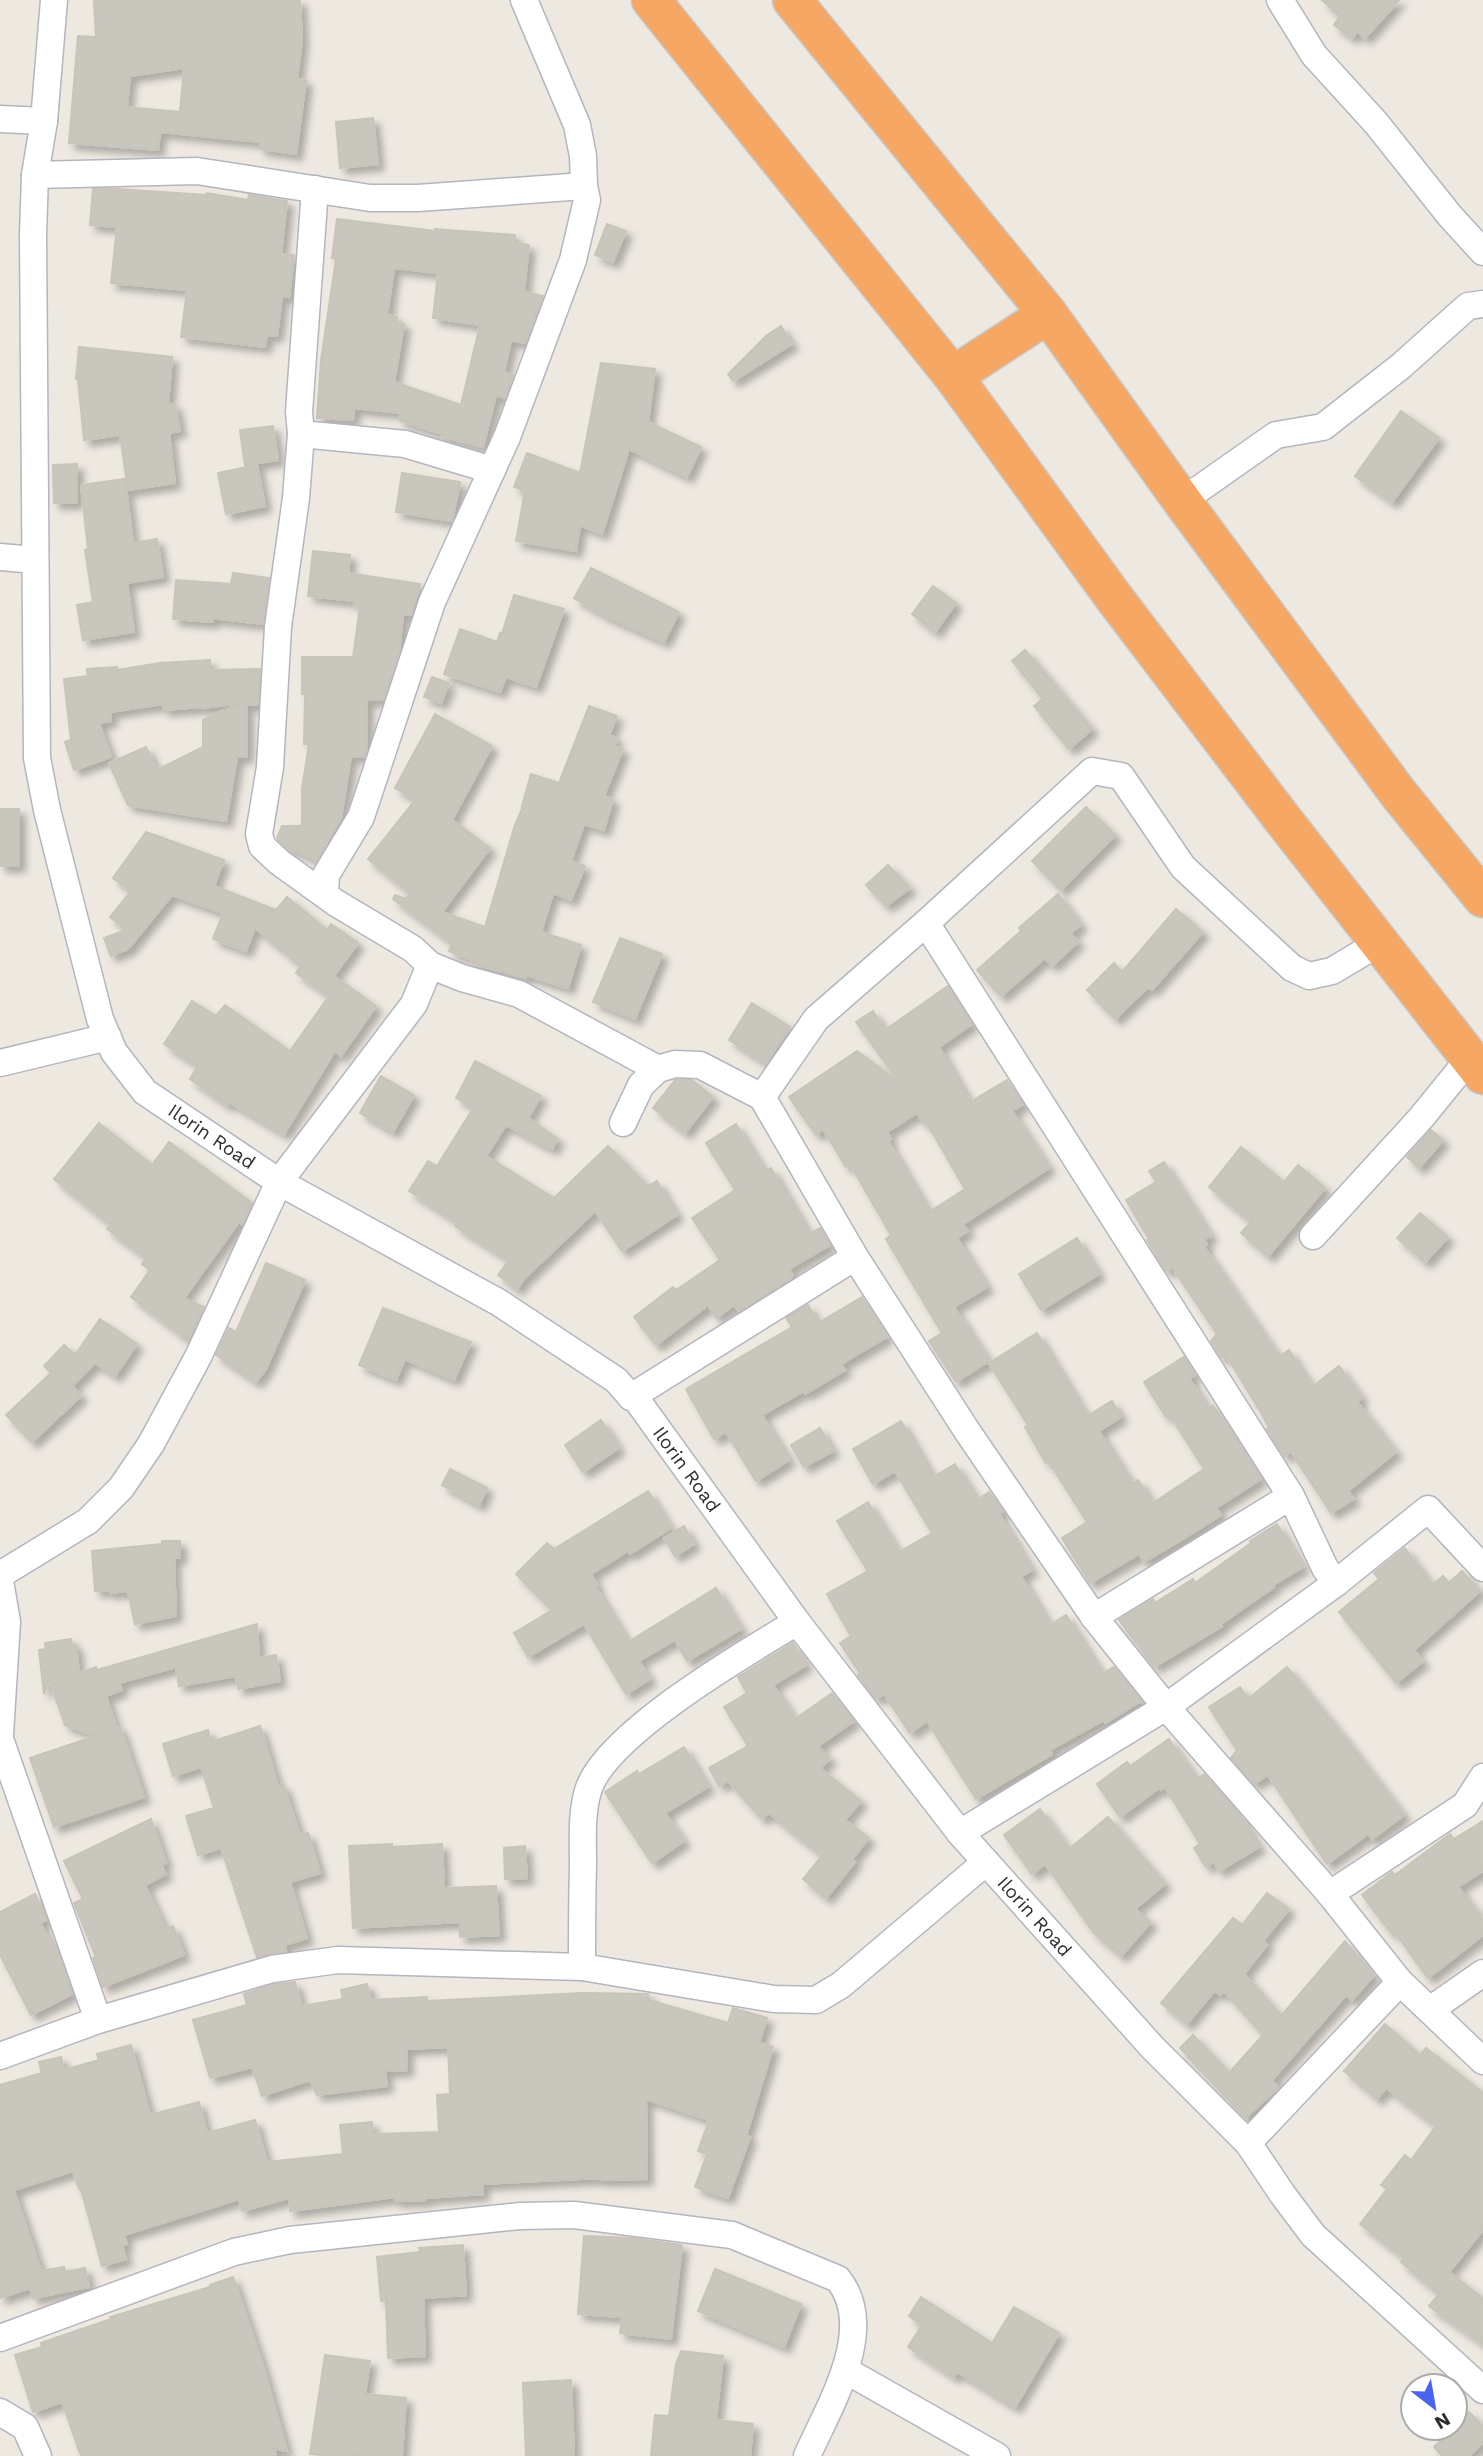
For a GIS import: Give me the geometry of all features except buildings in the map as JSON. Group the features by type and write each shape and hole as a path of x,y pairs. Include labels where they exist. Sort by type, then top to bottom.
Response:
{"highway":[{"path":"651,0 953,376 1115,599 1476,1067"},
{"path":"792,0 1048,314 1182,501 1398,793 1483,898"},
{"path":"953,376 1048,314"}],"street":[{"name":"Ilorin Road","path":"54,0 44,121 35,175 37,758 100,1019 114,1052 145,1091 279,1182 498,1302 616,1380 631,1397 634,1396 797,1622 960,1833 1152,2047 1248,2143 1313,2235 1483,2390"},
{"path":"325,894 326,875 361,817 432,602 492,470 573,260 587,200 577,125 523,0"},
{"path":"1280,0 1314,55 1376,124 1483,253"},
{"path":"0,119 44,121"},
{"path":"35,175 197,171 370,198 418,198 584,186"},
{"path":"315,189 299,412 301,434 296,498 278,627 270,767 259,834 262,846 279,862 413,949 430,965 462,978 519,994 658,1069"},
{"path":"1182,501 1276,435 1323,427 1401,366 1468,306 1483,304"},
{"path":"301,434 405,444 492,470"},
{"path":"0,557 35,560"},
{"path":"762,1097 816,1019 926,923 1092,771 1121,776 1184,867 1292,968 1309,976 1332,971 1379,943"},
{"path":"926,923 1291,1496 1325,1568 1336,1583"},
{"path":"0,1575 88,1521 121,1488 151,1444 198,1357 279,1182 414,1004 430,965"},
{"path":"0,1063 108,1037"},
{"path":"623,1123 641,1085 658,1069 675,1064 700,1065 762,1097 855,1257 967,1431 1094,1617 1166,1707 1330,1894 1400,1982 1483,2061"},
{"path":"1313,1236 1421,1118 1476,1067"},
{"path":"631,1397 855,1257"},
{"path":"1094,1617 1291,1496"},
{"path":"960,1833 1166,1707 1336,1583 1428,1509 1483,1568"},
{"path":"0,1581 7,1622 0,1734"},
{"path":"582,1967 583,1814 589,1788 606,1761 625,1741 704,1679 797,1622"},
{"path":"0,1739 98,2020"},
{"path":"1330,1894 1465,1805 1483,1777"},
{"path":"0,2056 98,2020 272,1969 338,1960 582,1967 774,1998 816,2000 841,1985 986,1862"},
{"path":"1430,2010 1483,1973"},
{"path":"1248,2143 1400,1982"},
{"path":"0,2338 245,2250 290,2241 520,2216 574,2215 732,2235 838,2279 847,2290 853,2306 855,2333 845,2370 807,2456"},
{"path":"845,2370 997,2456"},
{"path":"0,2412 25,2427 38,2456"}]}
